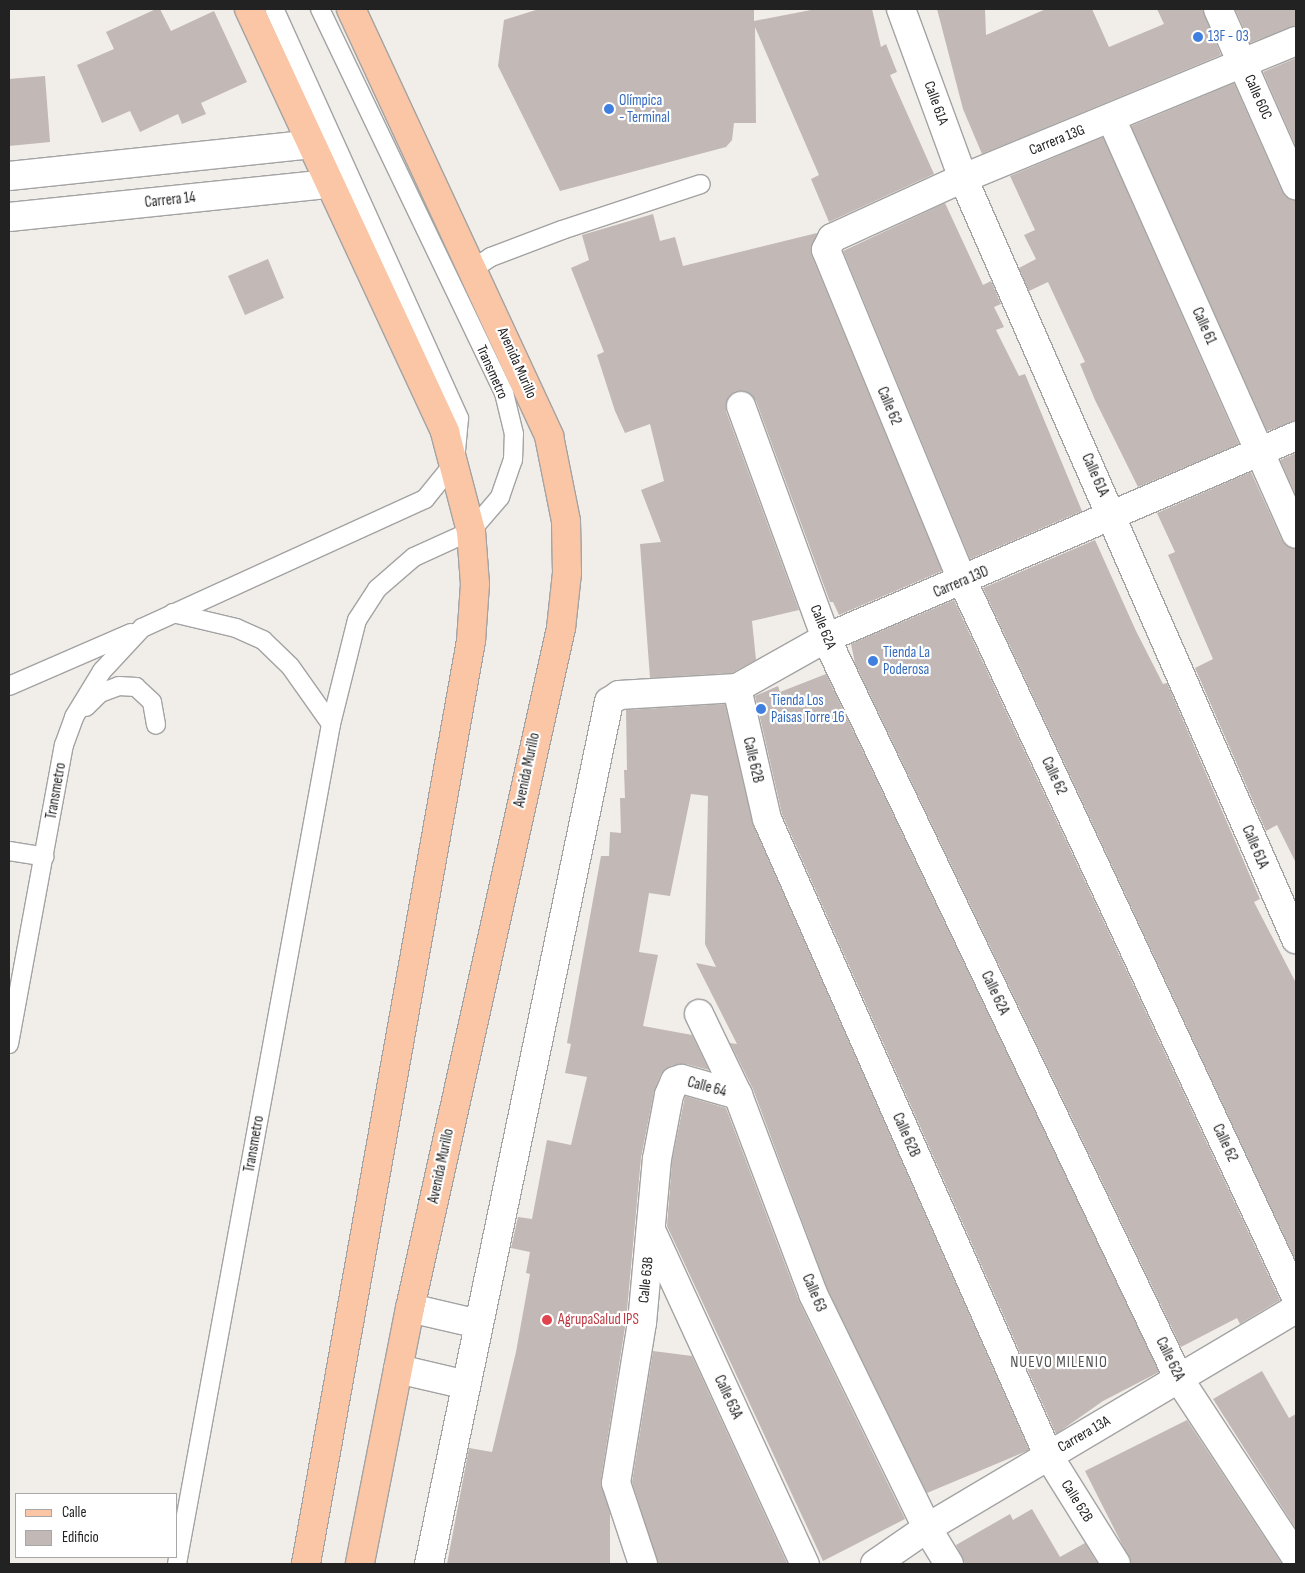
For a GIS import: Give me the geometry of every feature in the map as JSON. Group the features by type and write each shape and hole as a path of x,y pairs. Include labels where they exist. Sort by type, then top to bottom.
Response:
{"main road":[{"path":"249,9 331,184 455,462 471,531 475,584 470,641 306,1564"},
{"name":"Avenida Murillo","path":"351,9 549,436 566,521 567,572 560,628 410,1308 360,1564"}],"street":[{"name":"Calle 61A","path":"901,9 964,178 1114,517 1296,939"},
{"name":"Calle 60C","path":"1218,9 1296,185"},
{"name":"Carrera 13G","path":"826,250 832,238 964,178 1296,41"},
{"name":"Calle 61","path":"1111,118 1296,534"},
{"path":"9,176 312,144"},
{"name":"Carrera 14","path":"9,217 331,184"},
{"name":"Calle 62","path":"826,250 963,582 1296,1296"},
{"name":"Calle 62A","path":"741,406 826,638 1179,1379 1296,1557"},
{"name":"Carrera 13D","path":"478,1324 608,702 619,695 737,688 826,638 963,582 1296,436"},
{"name":"Calle 62B","path":"737,688 767,820 1048,1455 1116,1564"},
{"name":"Calle 63","path":"699,1014 738,1095 813,1294 927,1528 949,1564"},
{"name":"Calle 64","path":"675,1081 682,1079 738,1095"},
{"name":"Calle 63B","path":"643,1564 616,1483 642,1323 658,1158 675,1081"},
{"name":"Calle 63A","path":"651,1230 805,1564"},
{"path":"410,1308 478,1324 429,1564"},
{"name":"Carrera 13A","path":"875,1564 927,1528 1296,1309"},
{"path":"398,1369 466,1385"}],"lane":[{"path":"274,9 459,418 455,462"},
{"name":"Transmetro","path":"177,1564 331,724 357,620 365,603 414,557 471,531 500,497 513,460 514,434 504,393 320,9"},
{"path":"473,269 491,257 562,230 701,184"},
{"name":"Transmetro","path":"9,1044 45,857 64,744 74,717 102,671 142,628 425,499 455,462"},
{"path":"173,613 236,628 263,640 290,666 331,724"},
{"path":"9,686 142,628"},
{"name":"Transmetro","path":"74,717 100,693 127,686 136,687 152,702 156,724"},
{"path":"9,851 45,857"}],"building":[{"path":"156,9 160,9 171,31 214,11 247,82 201,103 206,114 182,124 178,114 140,132 130,111 102,123 77,65 114,49 106,32"},
{"path":"539,9 754,9 754,21 816,9 872,9 881,47 886,44 897,72 890,75 934,174 829,222 811,179 819,175 755,27 756,123 734,123 732,140 726,147 560,191 498,66 504,20"},
{"path":"937,9 985,9 986,35 1046,9 1092,9 1109,47 1164,24 1157,9 1203,9 1221,55 982,154 963,109"},
{"path":"1235,9 1296,9 1296,26 1250,43"},
{"path":"1296,58 1296,147 1263,72"},
{"path":"45,76 50,142 9,146 9,79"},
{"path":"1234,83 1282,191 1296,200 1296,421 1267,431 1131,126"},
{"path":"1103,137 1239,444 1138,487 1095,400 1080,364 1085,362 1048,282 1029,291 1019,268 1036,259 1024,235 1035,230 1010,176"},
{"path":"945,203 983,285 991,281 1001,304 994,307 1004,327 996,330 1019,376 1025,374 1082,511 970,559 843,251"},
{"path":"653,214 660,241 675,237 683,266 817,233 812,256 942,571 839,615 833,602 830,602 756,401 744,391 735,392 726,403 726,411 799,610 752,621 756,660 732,673 650,678 640,544 661,542 641,490 664,481 650,424 625,433 615,411 597,355 604,352 571,268 589,260 582,235"},
{"path":"268,259 284,298 245,315 228,276"},
{"path":"1296,453 1296,496 1280,460"},
{"path":"1251,472 1282,540 1296,549 1296,863 1277,825 1266,831 1195,668 1213,659 1168,555 1175,552 1157,513"},
{"path":"1095,540 1136,631 1163,684 1167,683 1260,899 1254,902 1296,983 1296,1261 983,588"},
{"path":"954,600 1280,1300 1240,1324 1237,1318 1181,1347 855,663 851,644"},
{"path":"826,674 1159,1372 1103,1401 1056,1434 782,814 755,696 778,686 780,692"},
{"path":"725,704 753,825 1029,1450 927,1493 827,1288 753,1089 730,1043 737,1044 696,963 716,967 705,944 708,796 691,794 670,896 649,893 639,952 658,955 643,1026 692,1035 709,1070 686,1064 671,1066 661,1074 654,1092 641,1158 626,1321 601,1480 610,1513 610,1564 447,1564 469,1448 492,1452 516,1352 530,1274 526,1273 530,1252 511,1248 518,1217 532,1219 547,1140 571,1145 587,1077 565,1073 571,1044 567,1043 601,856 609,856 610,832 621,833 620,798 625,798 624,770 627,770 626,710"},
{"path":"685,1096 726,1108 799,1301 905,1519 823,1561 667,1226 672,1161"},
{"path":"653,1351 692,1356 787,1563 658,1564 632,1482"},
{"path":"1262,1371 1289,1418 1296,1414 1296,1529 1213,1399"},
{"path":"1187,1420 1282,1564 1132,1564 1085,1471"},
{"path":"1032,1509 1060,1557 1085,1543 1098,1564 965,1564 956,1545 1010,1514 1013,1520"}],"place":[{"name":"13F - 03","path":"1198,37"},
{"name":"Olímpica - Terminal","path":"609,109"},
{"name":"Tienda La Poderosa","path":"873,661"},
{"name":"Tienda Los Paisas Torre 16","path":"761,709"},
{"name":"AgrupaSalud IPS","path":"547,1320"}],"district":[{"name":"NUEVO MILENIO","path":"1059,1363"}]}
